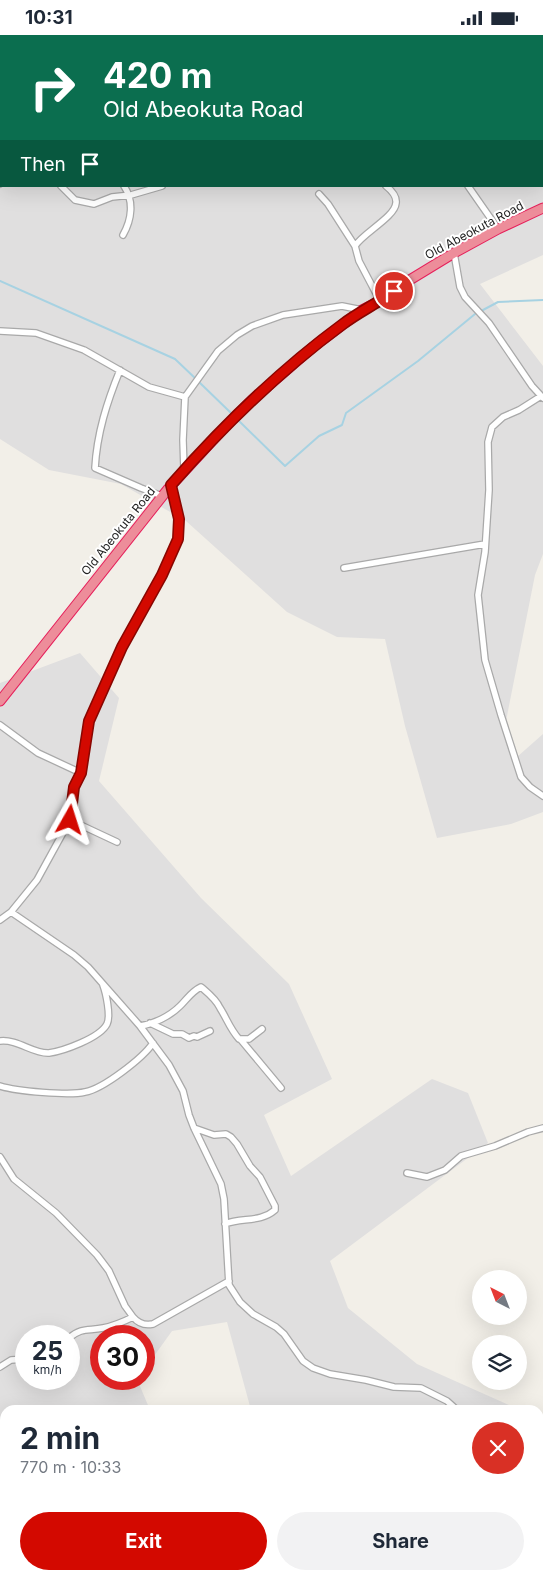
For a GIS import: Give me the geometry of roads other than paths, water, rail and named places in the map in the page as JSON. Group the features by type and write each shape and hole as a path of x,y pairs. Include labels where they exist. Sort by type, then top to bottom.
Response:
{"highway":[{"name":"Old Abeokuta Road","path":"0,701 171,485 252,400 313,347 362,310 380,301 408,281 454,253 543,207"}],"street":[{"path":"62,187 75,200 91,203 158,187"},
{"path":"123,235 132,209 130,195 125,187"},
{"path":"355,246 396,205 397,201 394,195 387,187"},
{"path":"469,187 498,229"},
{"path":"319,194 328,204 355,246 359,261 380,301"},
{"path":"454,253 460,287 466,297 489,323 542,397 503,417 492,427 488,442 489,490 485,544 478,595 485,659 521,777 530,787 543,796"},
{"path":"184,470 184,397 218,351 237,335 252,326 283,315 342,306 362,310"},
{"path":"0,331 36,333 84,350 149,387 184,397"},
{"path":"120,370 106,406 96,445 95,468 141,489 162,496"},
{"path":"0,920 11,912 37,880 70,820 74,787 81,773 89,721 122,647 162,575 178,539 179,519 171,485"},
{"path":"344,568 485,544"},
{"path":"0,725 38,753 81,773"},
{"path":"70,820 117,842"},
{"path":"11,912 74,955 101,981 140,1026 169,1065 183,1091 194,1128 221,1183 224,1199 229,1285 240,1302 253,1314 276,1327 284,1334 303,1361 313,1368 330,1374 394,1387 420,1388 451,1405"},
{"path":"0,1041 8,1040 47,1053 78,1044 95,1036 107,1024 106,993 101,981"},
{"path":"140,1026 165,1017 201,987 215,999 234,1034 242,1040 280,1088"},
{"path":"150,1023 173,1034 182,1034 189,1037 197,1037 210,1031"},
{"path":"242,1040 248,1039 262,1029"},
{"path":"0,1086 10,1089 50,1093 86,1093 108,1081 138,1059 148,1051 153,1043"},
{"path":"194,1128 214,1135 231,1137 250,1166 260,1177 275,1206 272,1212 260,1219 241,1220 225,1224"},
{"path":"407,1173 428,1177 445,1170 461,1156 495,1147 528,1132 543,1128"},
{"path":"0,1157 17,1182 56,1213 97,1255 108,1271 125,1306 132,1317 138,1322 144,1325 153,1324 229,1281"},
{"path":"80,1332 101,1329 132,1317"},
{"path":"0,1367 10,1360 15,1360"}],"waterway":[{"path":"0,281 175,359 196,379"},
{"path":"483,310 498,302 543,300"},
{"path":"239,421 285,466 319,436 342,425 346,413 418,361 475,314"},
{"path":"199,382 231,413"}]}
